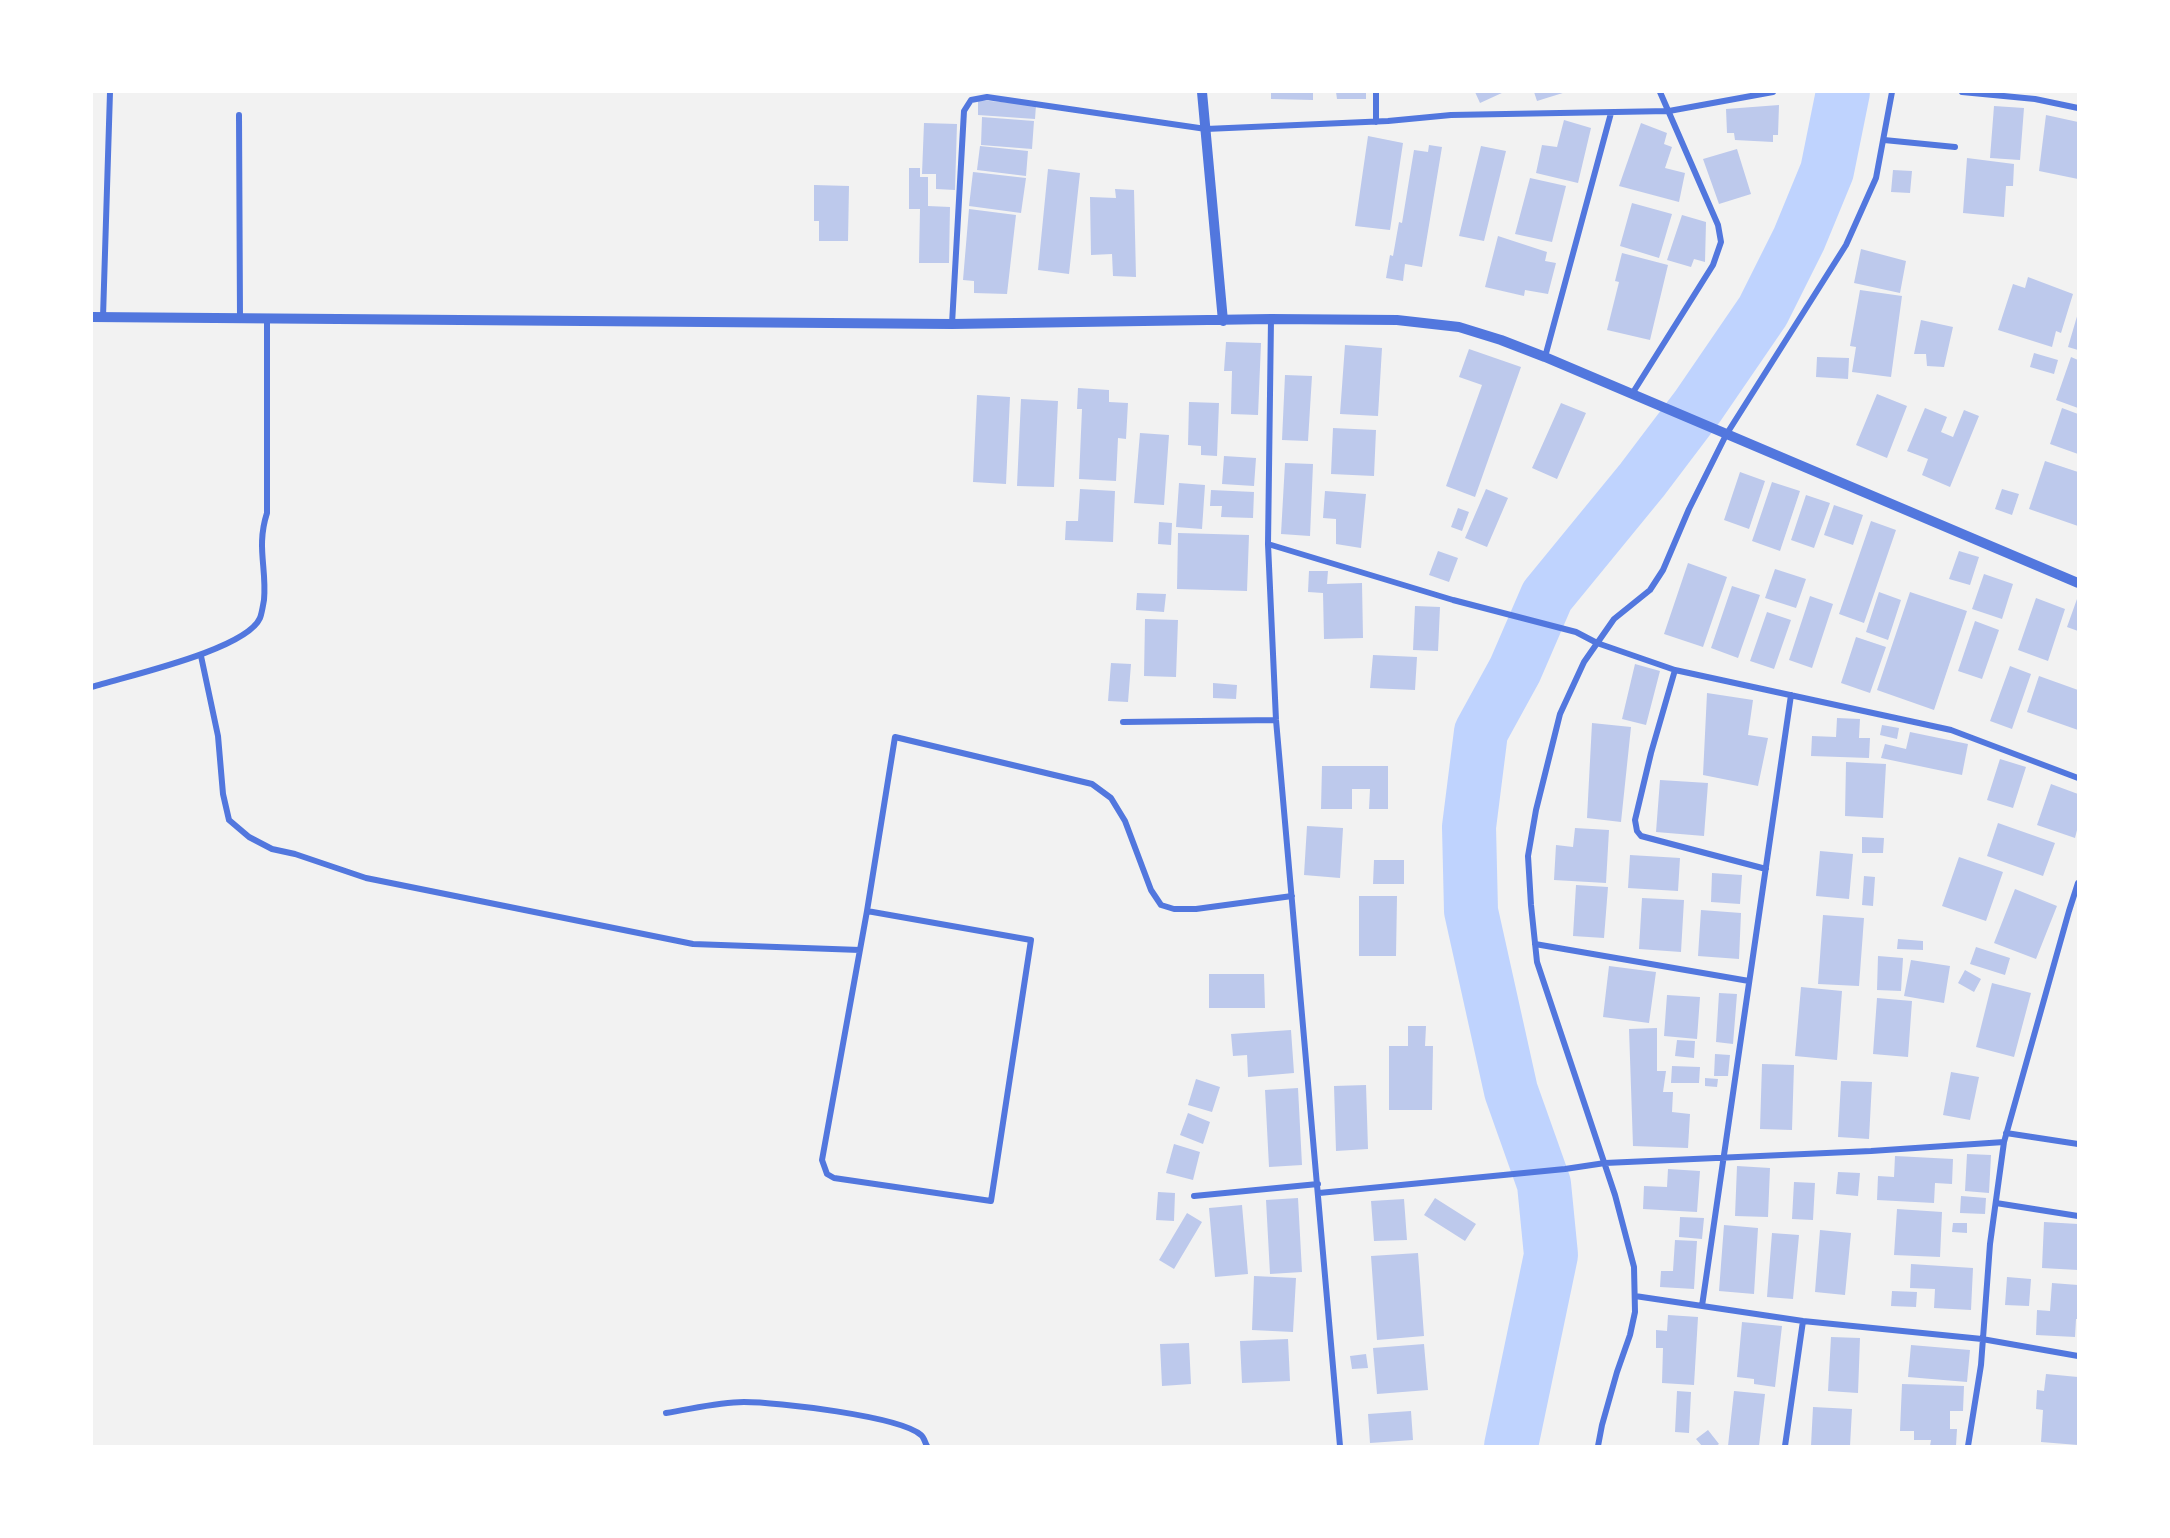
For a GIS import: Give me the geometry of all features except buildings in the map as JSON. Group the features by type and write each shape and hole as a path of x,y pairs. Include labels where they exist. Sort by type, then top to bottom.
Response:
{"street":[{"path":"110,92 97,317 952,324 1271,319 1397,320 1459,327 1502,340 1545,357 2079,583"},
{"path":"1202,92 1224,321"},
{"path":"1376,92 1376,122"},
{"path":"1632,394 1713,265 1721,242 1718,225 1660,92"},
{"path":"952,324 964,111 971,100 987,97 1206,129 1376,122 1451,115 1669,111 1773,92"},
{"path":"1598,1446 1635,1312 1634,1267 1605,1163 1537,962 1528,856 1536,810 1560,714 1584,662 1614,619 1650,590 1657,580 1726,435 1846,245 1876,178 1892,92"},
{"path":"1962,92 2035,99 2079,108"},
{"path":"1545,357 1611,113"},
{"path":"239,115 240,318"},
{"path":"1884,140 1955,147"},
{"path":"92,687 201,656 246,633 260,619 264,599 261,530 267,513 267,318"},
{"path":"1271,319 1268,544 1276,720 1341,1446"},
{"path":"1268,544 1453,600 1576,632 1597,643 1675,670 1951,730 2079,778"},
{"path":"201,656 218,736 223,794 229,820 249,837 272,849 295,854 366,878 693,944 860,950"},
{"path":"1675,670 1635,820 1637,831 1641,836 1766,869"},
{"path":"1702,1306 1791,695"},
{"path":"1123,722 1276,720"},
{"path":"867,911 1031,940 991,1201 834,1178 827,1174 822,1160 867,911 895,737 1092,784 1111,798 1125,820 1151,890 1161,905 1174,909 1196,909 1292,896"},
{"path":"1968,1446 1981,1365 1990,1244 2004,1142 2069,911 2079,883"},
{"path":"1535,944 1749,981"},
{"path":"2006,1133 2079,1144"},
{"path":"1318,1193 1565,1169 1605,1163 1871,1151 2004,1142"},
{"path":"1194,1196 1318,1184"},
{"path":"1996,1203 2079,1216"},
{"path":"1635,1296 1803,1321 1982,1339 2079,1356"},
{"path":"1785,1446 1803,1321"},
{"path":"666,1413 744,1402 793,1406 847,1413 907,1427 921,1435 927,1446"}],"waterway":[{"path":"1511,1446 1551,1255 1544,1184 1511,1091 1471,911 1469,827 1481,732 1515,670 1547,596 1642,480 1698,406 1763,311 1799,239 1827,171 1843,92"}]}
